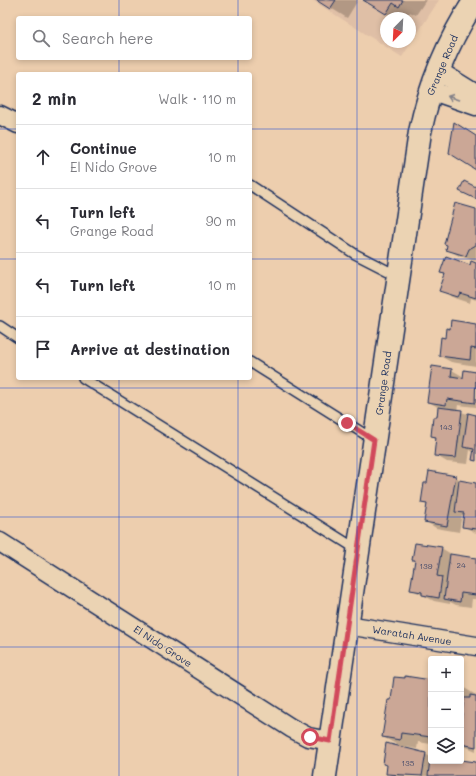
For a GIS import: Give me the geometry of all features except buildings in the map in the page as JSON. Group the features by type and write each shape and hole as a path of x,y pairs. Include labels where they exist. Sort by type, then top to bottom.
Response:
{"main road":[{"name":"Grange Road","path":"325,776 416,152 426,103 434,80 449,44 475,0"}],"street":[{"path":"434,80 476,94"},
{"path":"434,80 476,106"},
{"path":"0,114 16,123"},
{"name":"El Nido Grove","path":"0,542 291,728 308,736 330,741"},
{"name":"Waratah Avenue","path":"347,625 476,646"}],"lane":[{"path":"252,186 356,254 398,276"},
{"path":"0,326 16,337"},
{"path":"252,363 374,440"},
{"path":"86,380 358,550"}],"shaded area":[{"path":"312,0 439,0 416,35 416,12 380,12 380,43"},
{"path":"388,48 408,48 402,57"}],"route":[{"path":"310,737 330,741 374,440 347,423"}]}
